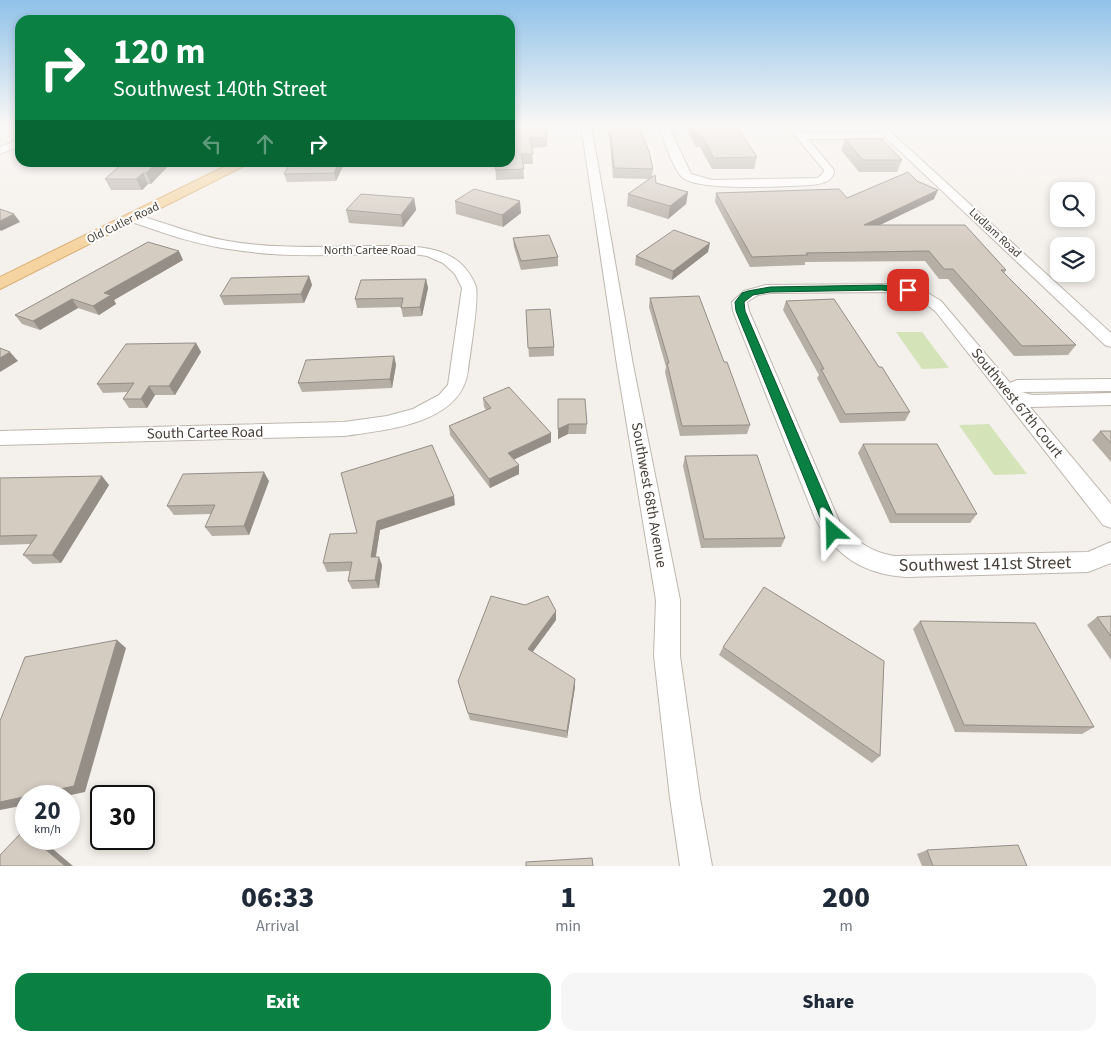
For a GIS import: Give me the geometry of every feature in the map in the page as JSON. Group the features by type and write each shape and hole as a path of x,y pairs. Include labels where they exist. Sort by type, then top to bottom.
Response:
{"main road":[{"name":"Old Cutler Road","path":"0,284 236,167"}],"street":[{"name":"Southwest 68th Avenue","path":"593,165 619,328 668,600 667,656 685,798 696,866"},
{"path":"681,165 683,171 695,180 728,183 811,182 825,179 829,174 829,170 825,165"},
{"name":"Ludlam Road","path":"921,165 1111,342"},
{"name":"North Cartee Road","path":"132,218 198,239 238,247 292,250 414,250 435,254 451,262 465,277 469,288 468,308 457,383 449,397 439,404 409,416"},
{"name":"Southwest 67th Court","path":"860,555 833,532 826,518 740,309 739,302 745,295 770,289 890,288 917,292 931,300 941,309 1111,519"},
{"path":"1111,385 1017,386 1009,394 1031,401 1111,399"},
{"name":"South Cartee Road","path":"0,438 327,430 364,426 409,416"},
{"name":"Southwest 141st Street","path":"860,555 881,563 906,567 1088,562 1111,552"}],"green space":[{"path":"896,332 922,332 949,368 922,369"},
{"path":"989,424 1027,474 994,475 959,425"}],"building":[{"path":"515,165 523,165 524,169 496,170 496,167 515,167"},
{"path":"614,165 652,165 653,169 614,168"},
{"path":"118,167 152,167 136,179 105,179"},
{"path":"288,167 337,167 334,173 284,174"},
{"path":"908,172 917,181 938,190 864,225 965,225 1006,270 1001,270 1076,345 1022,346 953,269 944,269 929,251 806,253 808,255 752,257 716,193 839,189 847,198"},
{"path":"655,175 656,183 688,192 670,206 628,194"},
{"path":"474,189 520,201 502,215 455,201"},
{"path":"361,194 414,198 401,215 346,210"},
{"path":"0,209 14,214 0,221"},
{"path":"674,230 710,243 673,271 636,256"},
{"path":"549,235 558,257 521,261 513,238"},
{"path":"148,242 179,251 104,293 111,295 93,306 72,299 33,321 15,315"},
{"path":"309,276 301,294 220,296 231,278"},
{"path":"426,279 420,307 401,308 403,298 355,299 361,280"},
{"path":"699,296 724,362 727,362 750,425 682,426 667,363 669,363 650,298"},
{"path":"834,299 879,367 882,367 910,412 845,414 821,369 824,369 786,301"},
{"path":"550,309 554,347 528,348 526,310"},
{"path":"196,343 169,386 149,386 141,399 123,399 134,383 97,384 126,344"},
{"path":"0,348 10,352 0,358"},
{"path":"394,356 390,379 298,383 306,360"},
{"path":"509,387 551,433 508,453 519,465 489,479 449,426 491,408 483,398"},
{"path":"558,399 585,399 587,424 569,424 558,429"},
{"path":"1100,431 1111,431 1111,443"},
{"path":"863,444 937,444 977,514 896,514"},
{"path":"432,445 454,496 377,521 371,557 379,557 375,580 348,581 352,562 323,563 330,534 357,533 341,473"},
{"path":"757,455 785,538 704,539 685,456"},
{"path":"264,472 244,526 205,527 215,505 167,506 183,474"},
{"path":"102,476 52,555 23,555 37,535 0,536 0,478"},
{"path":"764,587 884,661 880,756 723,647"},
{"path":"491,596 525,605 548,596 556,611 528,649 575,679 567,731 468,713 458,681"},
{"path":"1111,616 1111,636 1097,617"},
{"path":"920,621 1035,623 1094,727 964,725"},
{"path":"117,640 74,785 15,785 15,799 0,802 0,721 25,657"},
{"path":"15,839 15,850 46,850 65,866 0,866 0,855"},
{"path":"1018,845 1027,866 933,866 927,850"},
{"path":"592,858 593,866 526,866 526,862"}],"route":[{"path":"833,532 740,311 739,302 745,295 751,292 770,289 882,288 908,290"}]}
